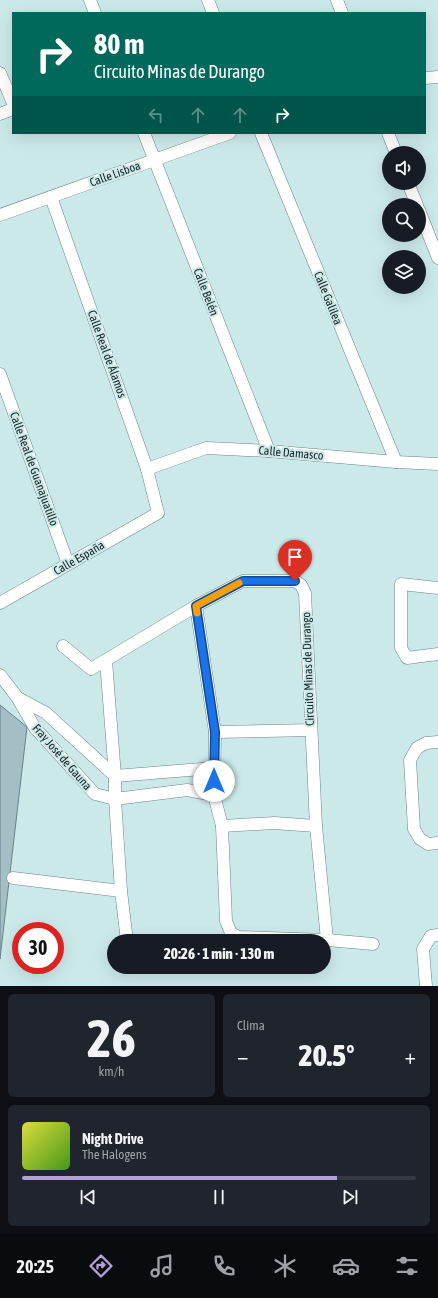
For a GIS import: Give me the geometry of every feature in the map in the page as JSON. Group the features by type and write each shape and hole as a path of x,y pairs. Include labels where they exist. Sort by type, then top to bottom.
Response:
{"street":[{"path":"90,0 95,12"},
{"path":"208,0 213,12"},
{"path":"337,0 342,12"},
{"path":"0,73 12,101"},
{"path":"426,78 438,77"},
{"path":"0,114 12,109"},
{"name":"Calle Belén","path":"144,134 269,451"},
{"name":"Calle Lisboa","path":"0,215 227,134"},
{"name":"Calle Galilea","path":"261,134 396,462"},
{"path":"388,134 393,146"},
{"name":"Calle Real de Álamos","path":"51,197 148,470 158,513"},
{"path":"426,228 438,258"},
{"name":"Calle Real de Guanajuatillo","path":"0,374 68,564"},
{"name":"Calle Damasco","path":"148,470 206,448 269,451 396,462 438,464"},
{"name":"Calle España","path":"0,603 158,513"},
{"name":"Circuito Minas de Durango","path":"63,646 91,669 196,606 243,581 295,581 301,585 305,593 316,826 326,934"},
{"path":"438,588 401,584 401,648 407,658 438,654"},
{"path":"196,606 215,732 214,794 222,826 226,921 231,933 233,934"},
{"path":"106,661 115,776 120,891 126,934"},
{"name":"Fray José de Gauna","path":"0,675 17,697 35,728 95,794 115,800 187,790 214,794"},
{"name":"Fray José de Gauna","path":"17,697 46,713 115,776"},
{"path":"215,732 311,730"},
{"path":"438,742 426,743 417,748 410,760 414,829 420,839 428,844 438,843"},
{"path":"115,776 214,768"},
{"path":"222,826 274,823 316,826"},
{"path":"13,878 120,891"},
{"path":"426,986 423,949 431,936 438,936"},
{"path":"331,940 373,944"}],"building":[{"path":"0,705 27,727 0,959"}],"slow traffic":[{"path":"197,613 196,606 239,583"}],"route":[{"path":"214,781 215,732 196,606 243,581 295,581"}]}
